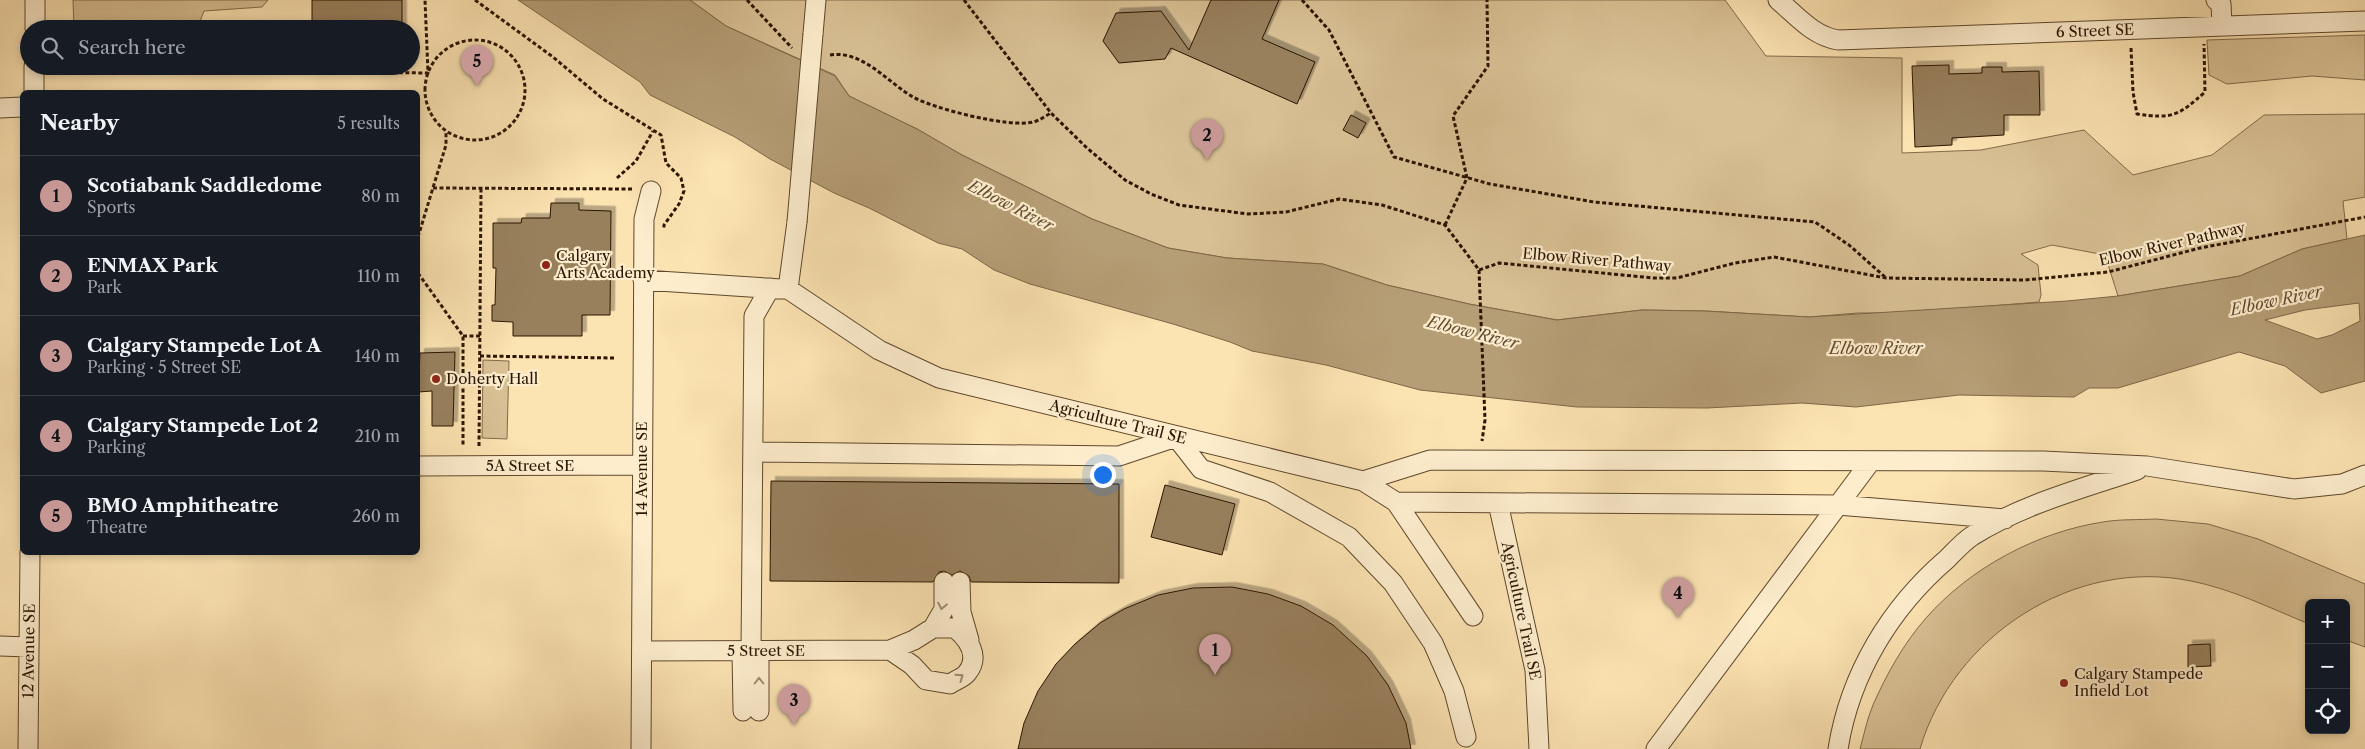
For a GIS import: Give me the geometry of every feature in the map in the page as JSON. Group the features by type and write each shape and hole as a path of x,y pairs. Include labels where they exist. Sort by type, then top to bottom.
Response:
{"street":[{"path":"35,0 35,20"},
{"path":"751,711 754,316 779,289 797,222 816,0"},
{"name":"6 Street SE","path":"1778,0 1825,38 1848,40 2365,21"},
{"path":"2216,0 2221,4 2222,26"},
{"path":"34,75 34,90"},
{"path":"0,108 20,107"},
{"name":"14 Avenue SE","path":"641,749 644,219 651,190"},
{"path":"643,280 779,289"},
{"name":"Agriculture Trail SE","path":"779,289 879,350 939,378 1363,481 1396,502 1472,616"},
{"path":"753,452 1119,456 1176,437 1202,468 1270,492 1348,537 1393,583 1433,643 1454,691 1466,737"},
{"path":"1363,481 1430,460 2043,461 2148,466 2294,489 2342,484 2365,474"},
{"path":"1656,749 1871,461"},
{"name":"5A Street SE","path":"420,466 642,465"},
{"path":"1838,749 1855,684 1896,613 1929,575 1971,537 2034,504 2148,466"},
{"path":"1396,502 1838,505 2005,519"},
{"name":"Agriculture Trail SE","path":"1498,503 1535,670 1539,749"},
{"name":"12 Avenue SE","path":"28,749 30,555"},
{"path":"890,650 912,665 926,680 950,684 967,673 973,657 952,582 944,609 932,628"},
{"path":"932,628 955,628 968,640"},
{"name":"5 Street SE","path":"642,651 890,650 914,640 932,628"},
{"path":"0,646 29,647"}],"path":[{"path":"425,0 428,73 425,89 427,105 434,120 446,131 460,138 476,141 493,138 507,130 518,118 524,102 526,86 521,69 512,55 498,45 482,40 465,41 449,47 436,58 428,73"},
{"path":"475,0 553,57 603,99 661,135 666,163 681,178 684,191 679,204 664,225 664,234"},
{"path":"747,0 793,48 801,51"},
{"path":"964,0 1050,113 1125,180 1150,194 1180,205 1248,214 1286,212 1339,199 1382,205 1445,225 1479,270 1485,420"},
{"path":"1302,0 1329,30 1394,156 1468,178 1594,202 1815,222 1849,245 1886,278"},
{"path":"1445,225 1468,178 1454,116 1488,66 1487,0"},
{"path":"2130,30 2132,92 2137,114 2164,118 2186,109 2205,92 2204,41"},
{"path":"825,55 839,53 863,61 914,97 962,113 1006,122 1033,122 1050,113"},
{"path":"420,73 428,73"},
{"path":"420,230 446,145 446,131"},
{"path":"617,178 636,161 653,131"},
{"path":"433,188 651,190"},
{"path":"479,446 481,188"},
{"name":"Elbow River Pathway","path":"1479,270 1499,263 1654,278 1677,278 1774,257 1886,278 2025,280 2108,272 2200,248 2365,217"},
{"path":"420,276 463,336 463,446"},
{"path":"463,336 480,336"},
{"path":"480,356 615,358"}],"shaded area":[{"path":"73,0 268,0 262,7 204,11 200,20 74,20"},
{"path":"690,0 1725,0 1766,56 1902,58 1902,153 1981,150 2084,130 2133,175 2212,155 2264,115 2365,114 2365,197 2343,201 2347,239 2302,249 2240,276 2118,296 2105,255 2052,245 2021,254 2038,265 2041,295 2039,302 1905,313 1858,313 1809,317 1705,311 1642,310 1557,320 1469,304 1387,285 1323,264 1227,258 1168,248 1092,219 962,155 917,129 849,96 835,75 726,26"},
{"path":"2365,35 2365,80 2312,76 2227,84 2209,75 2207,40"},
{"path":"483,360 509,361 507,439 482,438"},
{"path":"2156,519 2208,524 2258,539 2365,584 2365,647 2350,641 2350,599 2305,599 2305,622 2265,605 2206,584 2147,577 2104,581 2063,594 2024,614 1989,640 1960,672 1936,708 1920,749 1860,749 1873,705 1896,660 1926,618 1963,583 2006,555 2054,534 2078,527 2122,520"}],"water":[{"name":"Elbow River","path":"518,0 690,0 726,26 835,76 849,96 917,129 962,155 1092,219 1168,248 1227,258 1323,264 1387,285 1469,304 1557,320 1642,310 1705,311 1809,317 2067,301 2118,296 2240,276 2302,249 2365,235 2365,381 2321,393 2285,366 2239,352 2118,388 2089,388 2074,397 1959,395 1856,407 1802,403 1707,408 1577,407 1420,390 1326,365 1252,351 1173,324 1030,284 994,270 962,249 938,243 869,208 834,193 770,159 735,137 650,95 640,82","holes":["2359,303 2360,321 2332,335 2317,339 2265,320 2305,310"]}],"building":[{"path":"312,0 402,0 402,20 312,20"},
{"path":"1211,0 1279,0 1262,39 1315,62 1297,104 1171,48 1165,59 1119,63 1103,41 1116,13 1161,11 1189,50"},
{"path":"1949,65 1949,74 1982,73 1982,67 2002,67 2002,72 2039,71 2040,115 2004,115 2004,135 1952,138 1952,145 1915,147 1912,66"},
{"path":"1351,115 1366,123 1358,138 1343,130"},
{"name":"Calgary Arts Academy","path":"551,203 579,203 579,210 611,211 610,315 582,315 582,336 513,336 513,322 492,321 492,305 495,305 496,268 493,268 493,223 521,223 522,218 550,218"},
{"name":"Doherty Hall","path":"455,352 453,426 432,426 432,391 420,392 420,353"},
{"path":"771,481 1119,484 1119,583 971,582 969,576 960,571 952,575 944,571 939,572 933,582 770,581"},
{"path":"1165,485 1235,504 1222,555 1151,537"},
{"path":"1232,587 1268,594 1301,606 1333,625 1367,656 1388,685 1406,723 1411,749 1018,749 1024,723 1038,691 1056,664 1075,644 1100,623 1124,609 1158,595 1193,588"},
{"path":"2210,644 2211,666 2188,667 2188,645"}],"place":[{"name":"BMO Amphitheatre","path":"477,86"},
{"name":"ENMAX Park","path":"1207,160"},
{"name":"Calgary Arts Academy","path":"546,265"},
{"name":"Doherty Hall","path":"436,379"},
{"name":"Calgary Stampede Lot 2","path":"1678,618"},
{"name":"Scotiabank Saddledome","path":"1215,675"},
{"name":"Calgary Stampede Infield Lot","path":"2064,683"},
{"name":"Calgary Stampede Lot A","path":"794,725"}]}
